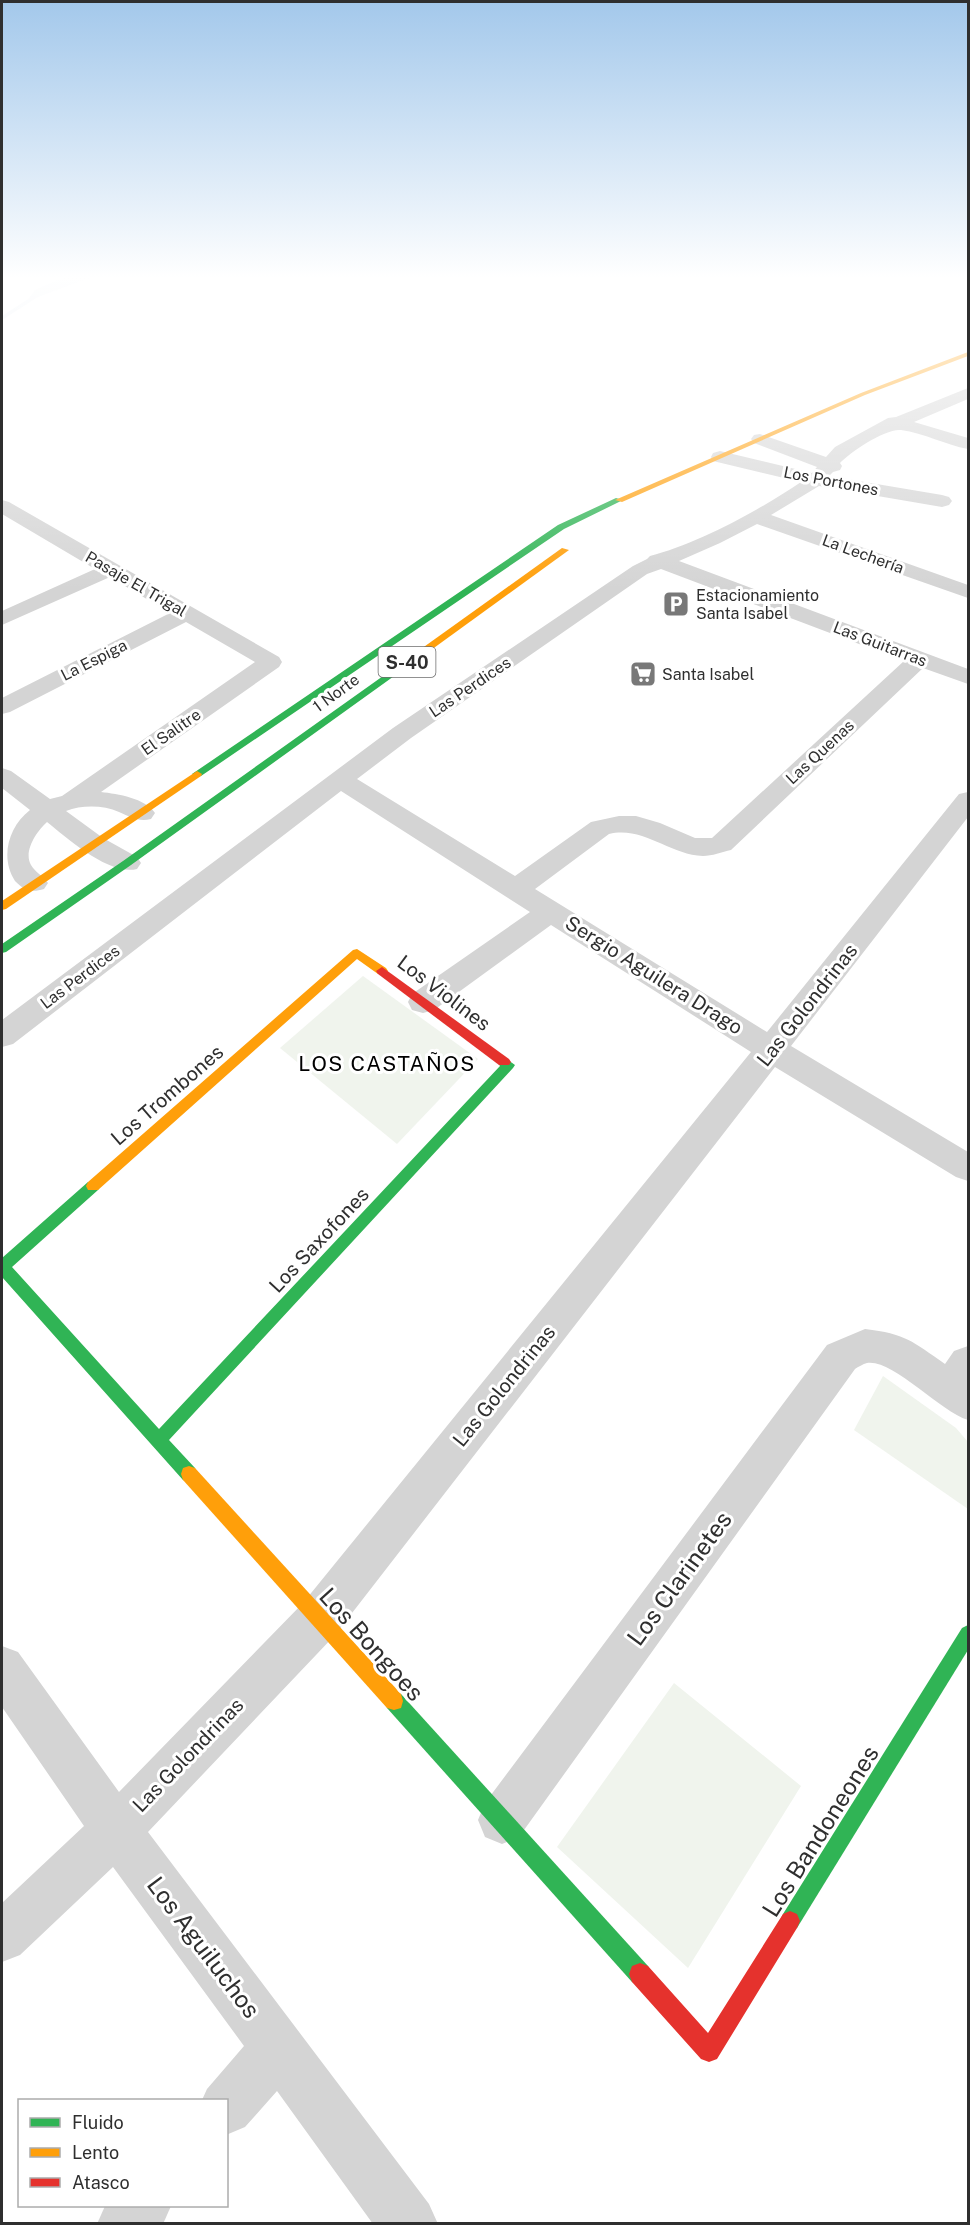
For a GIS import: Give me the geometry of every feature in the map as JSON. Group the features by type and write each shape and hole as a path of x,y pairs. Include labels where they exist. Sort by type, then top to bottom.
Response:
{"main road":[{"name":"1 Norte","path":"2,906 538,542 586,514 894,382"},
{"name":"1 Norte","path":"612,518 693,470"},
{"name":"1 Norte","path":"2,949 127,863 577,542"},
{"name":"Los Violines","path":"357,953 508,1065"},
{"name":"Los Trombones","path":"2,1267 357,953"},
{"name":"Los Saxofones","path":"158,1441 508,1065"},
{"name":"Los Bongoes","path":"2,1267 709,2051"},
{"name":"Los Bandoneones","path":"709,2051 969,1634"}],"street":[{"name":"Las Perdices","path":"2,1036 402,733 640,570 657,560 713,539 757,517 793,496 824,473 842,451 894,422 969,393"},
{"path":"894,422 969,444"},
{"name":"Los Portones","path":"760,439 824,473"},
{"name":"Los Portones","path":"720,457 824,473 951,504"},
{"name":"Pasaje El Trigal","path":"2,506 20,527 111,569 271,662"},
{"name":"La Lechería","path":"757,517 969,592"},
{"name":"Las Guitarras","path":"657,560 969,677"},
{"path":"2,619 111,569"},
{"name":"La Espiga","path":"2,707 186,613"},
{"name":"Las Quenas","path":"517,888 600,828 623,822 635,824 699,849 721,844 919,659"},
{"name":"El Salitre","path":"34,883 18,868 16,856 17,844 33,820 59,806 271,662"},
{"path":"2,776 59,806 93,844 127,863"},
{"name":"Sergio Aguilera Drago","path":"341,780 517,888 772,1050 969,1168"},
{"path":"59,806 94,798 118,800 142,813"},
{"name":"Las Golondrinas","path":"2,1937 116,1830 319,1619 969,800"},
{"path":"423,1002 552,910"},
{"name":"Los Clarinetes","path":"502,1820 841,1357 865,1346 893,1349 962,1384"},
{"name":"Los Aguiluchos","path":"2,1668 116,1830 409,2223"},
{"path":"228,2106 279,2047"},
{"path":"126,2223 140,2207"}],"shaded area":[{"path":"363,976 478,1059 397,1144 280,1048"},
{"path":"883,1376 956,1428 968,1442 968,1509 854,1430"},
{"path":"674,1683 801,1786 688,1968 557,1847"}],"traffic: fast":[{"path":"197,774 561,527 619,500"},
{"path":"2,949 127,863 417,656"},
{"path":"158,1441 508,1065 504,1062"},
{"path":"93,1186 2,1267 189,1474"},
{"path":"790,1921 968,1634"},
{"path":"394,1701 640,1974"}],"traffic: slow":[{"path":"619,500 895,382"},
{"path":"417,656 565,550"},
{"path":"2,906 197,774"},
{"path":"93,1186 357,953 382,971"},
{"path":"189,1474 394,1701"}],"traffic: jam":[{"path":"382,971 504,1062"},
{"path":"640,1974 709,2051 790,1921"}],"place":[{"name":"Estacionamiento Santa Isabel","path":"676,604"},
{"name":"Santa Isabel","path":"643,674"}],"district":[{"name":"LOS CASTAÑOS","path":"387,1063"}]}
